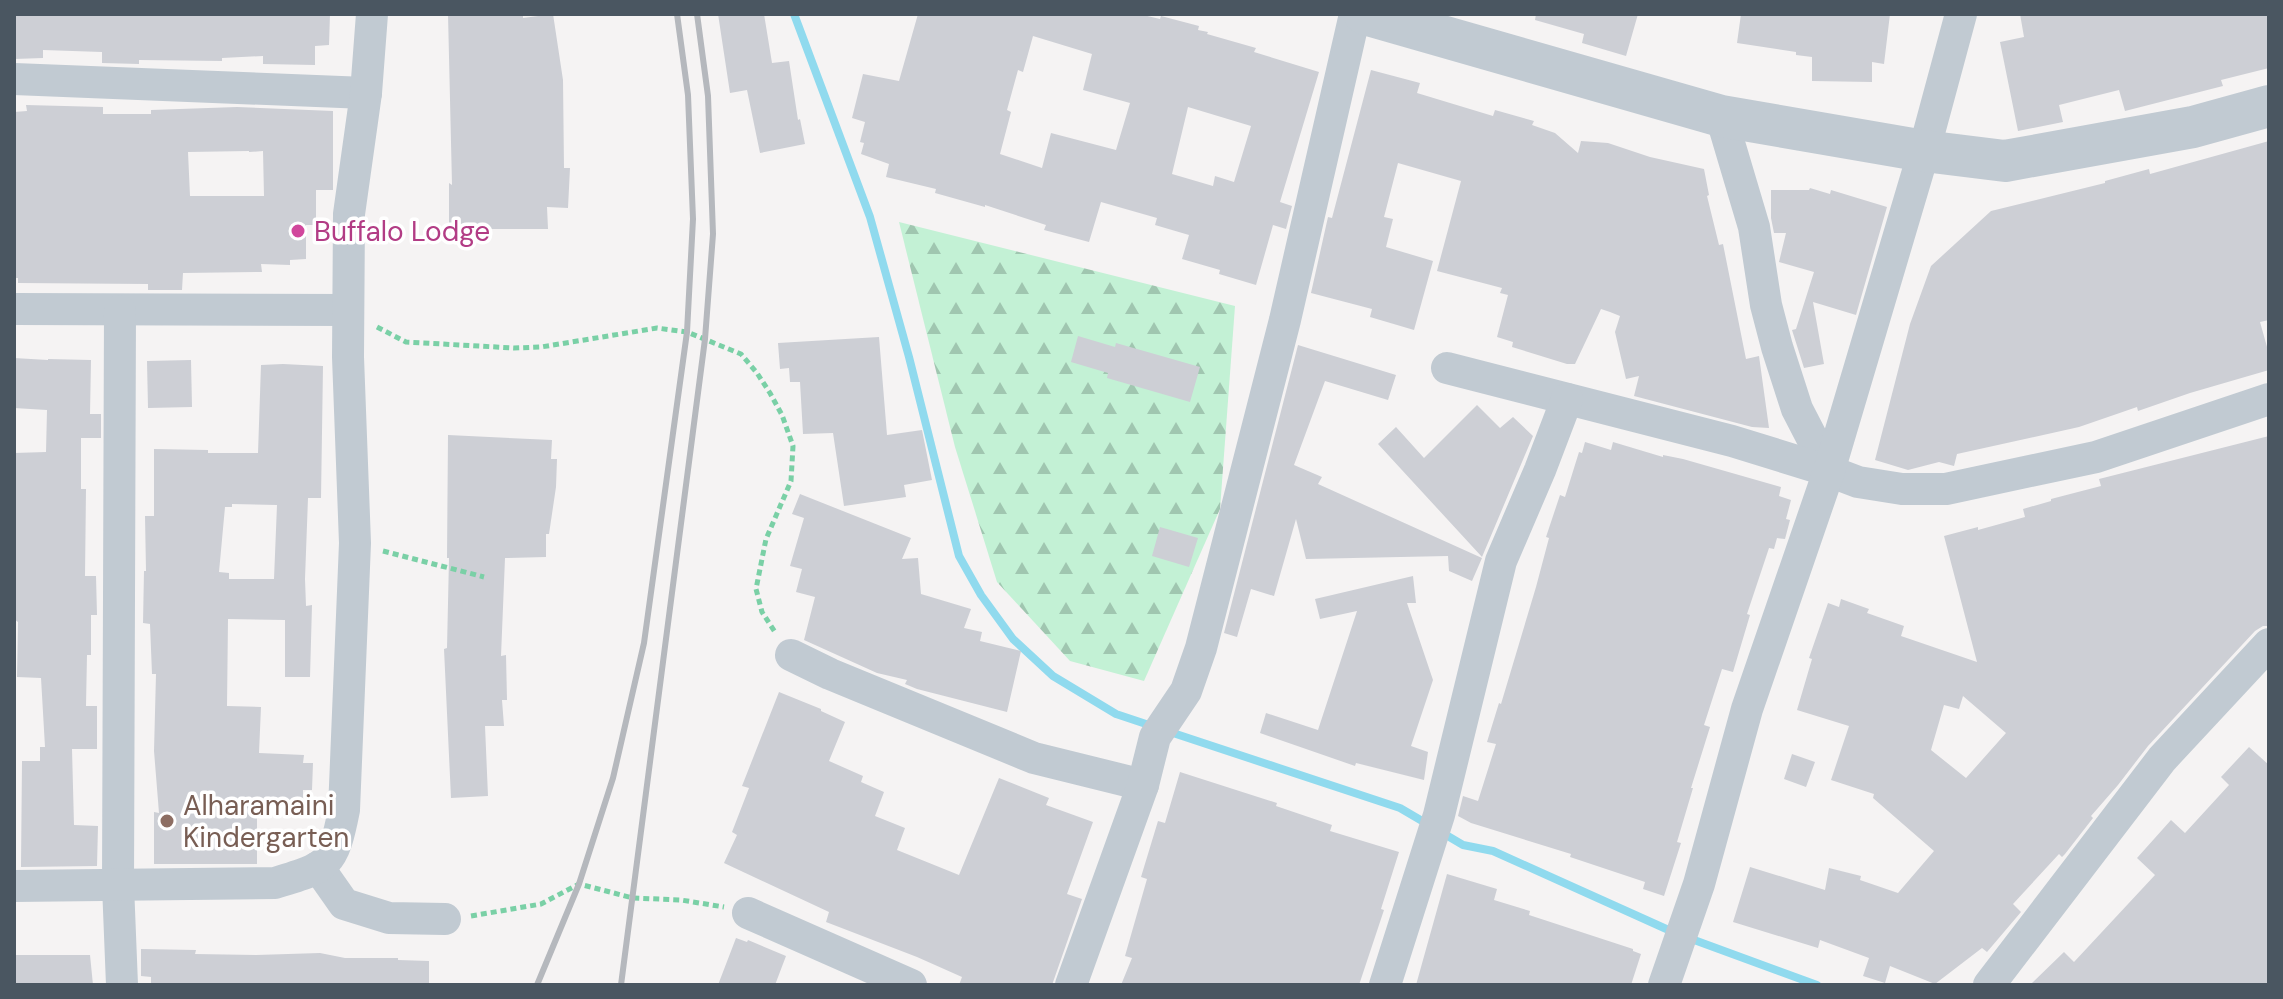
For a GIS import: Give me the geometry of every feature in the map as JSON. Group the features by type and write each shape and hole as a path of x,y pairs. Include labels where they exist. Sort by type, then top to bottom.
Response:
{"street":[{"path":"14,886 275,883 307,874 326,863 338,840 344,810 355,543 348,357 349,214 366,93 372,14"},
{"path":"1071,985 1143,785 1155,737 1186,691 1201,648 1285,320 1355,14"},
{"path":"1365,14 1721,116 1924,151 2005,161 2193,127 2269,106"},
{"path":"1664,985 1699,884 1747,709 1829,471 1924,151 1961,14"},
{"path":"14,79 366,93"},
{"path":"1721,116 1754,227 1766,305 1777,347 1797,409 1829,471"},
{"path":"14,309 348,310"},
{"path":"120,311 118,885 122,985"},
{"path":"1447,368 1732,441 1858,482 1902,489 1946,489 2096,457 2269,399"},
{"path":"1385,985 1435,828 1501,561 1567,399"},
{"path":"1989,985 2162,759 2269,644"},
{"path":"791,655 1034,758 1143,785"},
{"path":"318,867 344,904 389,918 445,919"},
{"path":"748,913 911,985"}],"path":[{"path":"348,310 395,337 417,344 541,347 657,328 687,332 741,354 770,393 793,446 791,481 766,539 756,589 762,612 791,655"},
{"path":"355,543 484,577"},
{"path":"445,919 541,904 579,884 633,898 712,903 748,913"}],"green space":[{"path":"899,222 1235,306 1220,509 1144,681 1070,661 997,582 955,447"}],"building":[{"path":"14,14 330,14 329,45 315,46 315,65 263,64 263,56 222,58 222,61 102,63 102,52 43,50 43,58 14,59"},
{"path":"448,14 523,14 523,18 553,14 563,80 564,168 570,168 568,208 547,207 548,229 449,229 449,183 452,185"},
{"path":"718,14 764,14 772,63 789,61 805,144 760,153 747,90 730,93"},
{"path":"918,14 1139,14 1160,19 1161,16 1199,26 1198,30 1207,34 1256,48 1254,52 1319,72 1280,202 1292,206 1286,229 1273,225 1256,285 1182,259 1189,235 1155,225 1157,218 1101,202 1089,242 1044,230 1046,225 985,205 935,193 936,189 886,177 889,164 861,154 864,143 860,142 865,122 852,118 863,74 899,81","holes":["1033,36 1092,54 1083,90 1130,103 1116,150 1051,133 1042,168 1000,154 1018,70 1023,72","1188,107 1251,126 1234,182 1215,176 1213,186 1172,174"]},
{"path":"1536,14 1638,14 1626,56 1582,43 1584,34 1535,20"},
{"path":"1741,14 1890,14 1884,64 1872,62 1872,82 1812,81 1812,57 1737,43"},
{"path":"2020,14 2269,14 2269,68 2221,80 2223,86 2125,111 2119,90 2059,105 2063,122 2018,131 2000,42 2024,37"},
{"path":"1371,70 1420,83 1417,93 1493,116 1495,110 1534,121 1532,125 1555,133 1578,153 1581,141 1608,143 1650,157 1704,169 1707,196 1719,245 1723,244 1746,359 1759,356 1769,428 1752,427 1634,396 1639,376 1626,379 1615,332 1620,316 1610,312 1601,309 1575,364 1512,347 1513,342 1497,337 1508,295 1500,293 1502,288 1437,271 1461,181 1398,163 1384,217 1393,219 1386,247 1433,261 1414,330 1370,317 1372,309 1311,293 1328,217 1332,218"},
{"path":"26,105 103,107 103,114 151,114 151,110 237,107 333,111 333,190 316,190 316,225 306,225 306,259 290,260 290,265 261,264 262,272 183,273 182,290 148,290 148,284 18,283 18,278 14,278 14,112 27,111","holes":["263,151 264,196 190,196 188,152"]},
{"path":"2269,141 2269,320 2260,322 2269,354 2269,370 2138,411 2137,407 2079,427 1957,454 1954,466 1939,462 1908,470 1875,460 1910,324 1931,266 1991,211 2149,169 2150,174"},
{"path":"1810,188 1830,194 1831,190 1887,207 1856,315 1813,302 1824,364 1804,368 1792,330 1796,329 1814,272 1779,262 1786,233 1774,233 1771,190"},
{"path":"1078,336 1115,347 1116,343 1200,367 1190,402 1107,378 1108,373 1071,362"},
{"path":"879,337 887,435 922,430 932,480 904,485 906,497 844,506 833,433 803,434 800,382 790,382 789,368 780,369 778,343"},
{"path":"1298,345 1396,375 1388,400 1325,381 1294,465 1322,477 1318,484 1482,558 1472,581 1449,571 1448,556 1306,559 1296,519 1274,596 1251,589 1237,637 1224,633"},
{"path":"14,358 91,360 90,414 101,414 101,438 81,438 81,489 86,489 85,576 96,576 97,615 91,615 86,706 97,706 97,749 72,749 74,825 98,826 97,866 21,867 22,761 40,761 40,747 45,747 41,678 17,677 14,453 46,452 47,410 14,408"},
{"path":"191,360 192,407 148,408 147,361"},
{"path":"261,365 323,366 321,498 308,498 305,579 306,606 312,605 310,677 285,677 285,620 228,619 227,706 261,707 259,753 304,755 303,763 313,763 312,790 303,790 303,801 257,800 257,864 154,864 154,812 159,813 154,751 156,674 152,674 150,624 143,623 145,516 154,516 154,449 258,453","holes":["232,504 277,505 274,579 229,579 229,573 219,572 225,507 232,507"]},
{"path":"1477,405 1500,428 1513,417 1533,436 1482,557 1378,444 1396,427 1424,458"},
{"path":"448,435 552,440 551,459 557,459 556,487 549,534 546,534 546,557 505,558 501,656 506,655 507,700 502,700 504,726 485,726 488,796 451,798 444,649 447,648 449,558"},
{"path":"2269,436 2269,626 2255,631 2148,746 2091,816 2093,818 2065,854 2062,857 2059,854 2013,904 2021,912 1987,952 1982,948 1935,984 1890,966 1885,983 1863,976 1869,958 1820,940 1818,948 1733,922 1750,867 1825,890 1829,868 1861,876 1860,880 1898,893 1934,851 1873,798 1874,794 1831,780 1849,726 1797,710 1812,659 1809,658 1828,603 1839,607 1841,599 1869,609 1867,613 1904,626 1901,636 1977,662 1944,536 2025,517 2023,509 2101,486 2099,479","holes":["1963,696 2006,733 1966,778 1931,750 1944,705 1959,709"]},
{"path":"1585,442 1611,450 1613,442 1663,457 1683,459 1781,487 1779,496 1791,500 1785,539 1777,538 1774,549 1769,548 1747,614 1750,615 1733,672 1722,669 1704,725 1710,727 1677,842 1681,843 1664,896 1643,889 1645,882 1458,816 1463,796 1478,801 1496,744 1487,742 1536,587 1549,538 1546,537 1560,495 1565,497"},
{"path":"800,494 911,538 902,559 918,558 921,594 971,609 964,628 982,632 980,641 1021,651 1007,712 917,689 905,684 907,680 877,673 804,640 815,597 796,592 802,569 790,566 804,518 792,514"},
{"path":"1160,527 1198,538 1189,567 1152,556"},
{"path":"1413,576 1416,603 1407,603 1433,680 1411,746 1428,752 1424,780 1356,763 1355,766 1260,733 1266,713 1318,730 1357,611 1320,619 1315,599"},
{"path":"779,692 845,722 829,761 863,776 861,782 884,792 875,816 905,828 897,850 959,875 999,778 1049,798 1046,805 1093,822 1067,894 1082,899 1052,985 959,985 962,977 826,922 829,912 724,863 737,835 732,832 749,788 742,786"},
{"path":"2249,747 2269,765 2269,985 2030,985 2064,952 2074,962 2155,875 2137,858 2171,820 2185,833 2229,785 2221,777"},
{"path":"1792,754 1815,762 1806,787 1784,779"},
{"path":"1180,772 1277,803 1276,806 1332,825 1330,831 1399,852 1359,985 1121,985 1132,958 1125,956 1147,879 1141,877 1158,821 1165,823"},
{"path":"1447,874 1497,889 1494,900 1530,911 1529,915 1633,949 1641,954 1631,985 1416,985"},
{"path":"736,938 786,956 775,985 718,985"},
{"path":"141,949 196,950 195,954 320,953 345,958 429,961 429,985 151,985 151,977 141,976"},
{"path":"14,955 90,955 93,985 14,985"}],"waterway":[{"path":"794,14 870,217 959,556 981,595 1013,639 1053,676 1116,714 1155,727"},
{"path":"1167,731 1400,808 1429,825"},
{"path":"1441,832 1463,845 1493,851 1673,932"},
{"path":"1686,937 1817,985"}],"railway":[{"path":"537,985 579,884 613,778 644,643 687,332 693,219 688,95 677,14"},
{"path":"621,985 705,339 713,234 708,96 697,14"}],"place":[{"name":"Buffalo Lodge","path":"298,231"},
{"name":"Alharamaini Kindergarten","path":"167,821"}]}
